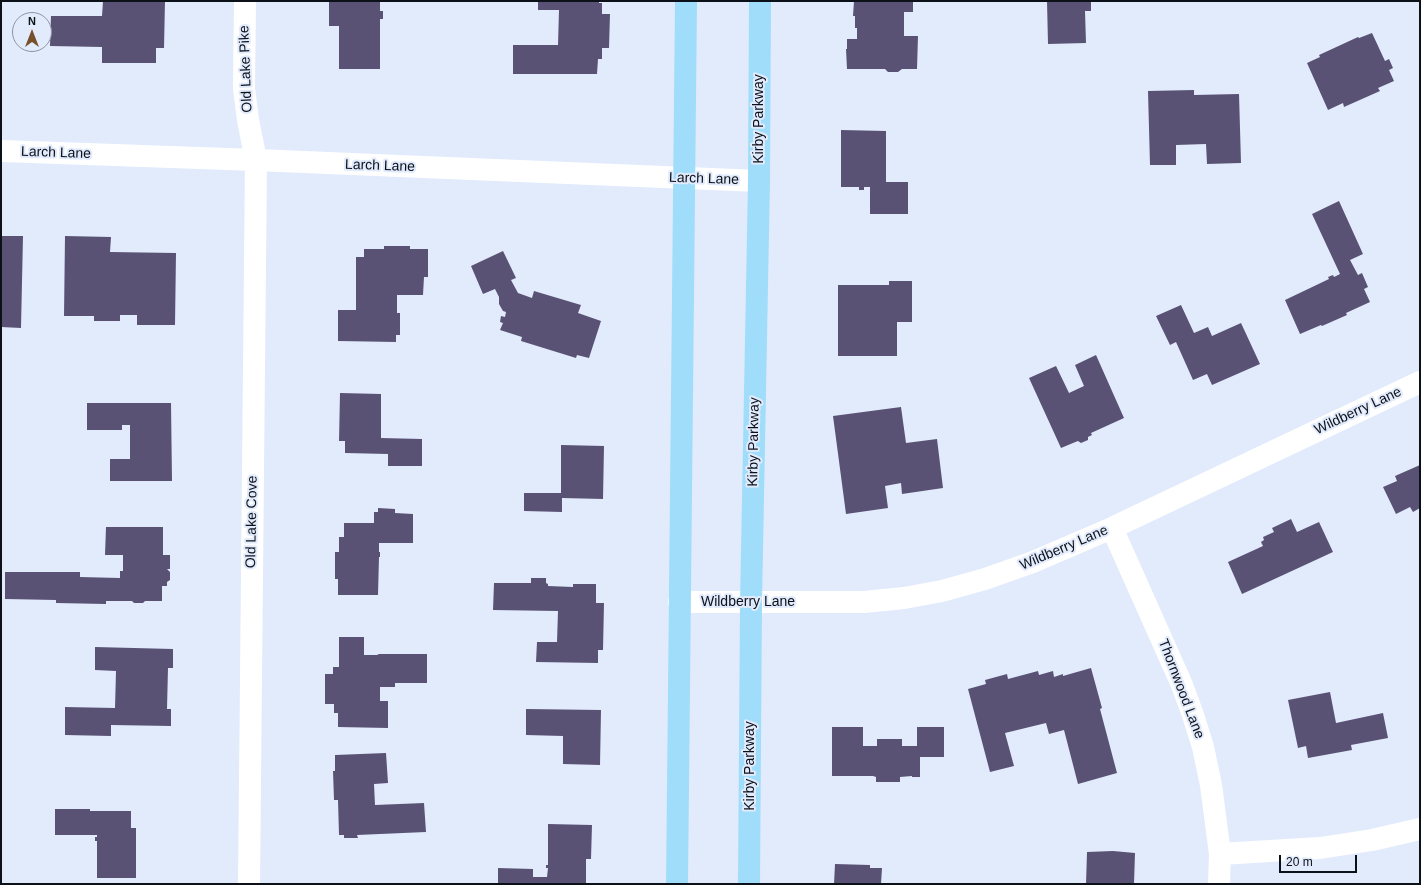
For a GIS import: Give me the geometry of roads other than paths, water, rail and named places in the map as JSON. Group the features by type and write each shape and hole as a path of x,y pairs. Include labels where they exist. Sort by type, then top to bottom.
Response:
{"main road":[{"path":"677,884 686,1"},
{"name":"Kirby Parkway","path":"749,884 751,603 759,181 760,1"}],"street":[{"name":"Old Lake Pike","path":"245,1 244,88 248,120 256,160"},
{"name":"Larch Lane","path":"1,152 256,160 759,181"},
{"name":"Old Lake Cove","path":"249,884 256,160"},
{"name":"Wildberry Lane","path":"679,602 864,602 904,598 942,591 985,579 1033,562 1112,528 1420,382"},
{"name":"Thornwood Lane","path":"1112,528 1162,638 1194,715 1204,747 1211,785 1220,854 1219,884"},
{"path":"1220,854 1320,848 1372,840 1420,829"}]}
